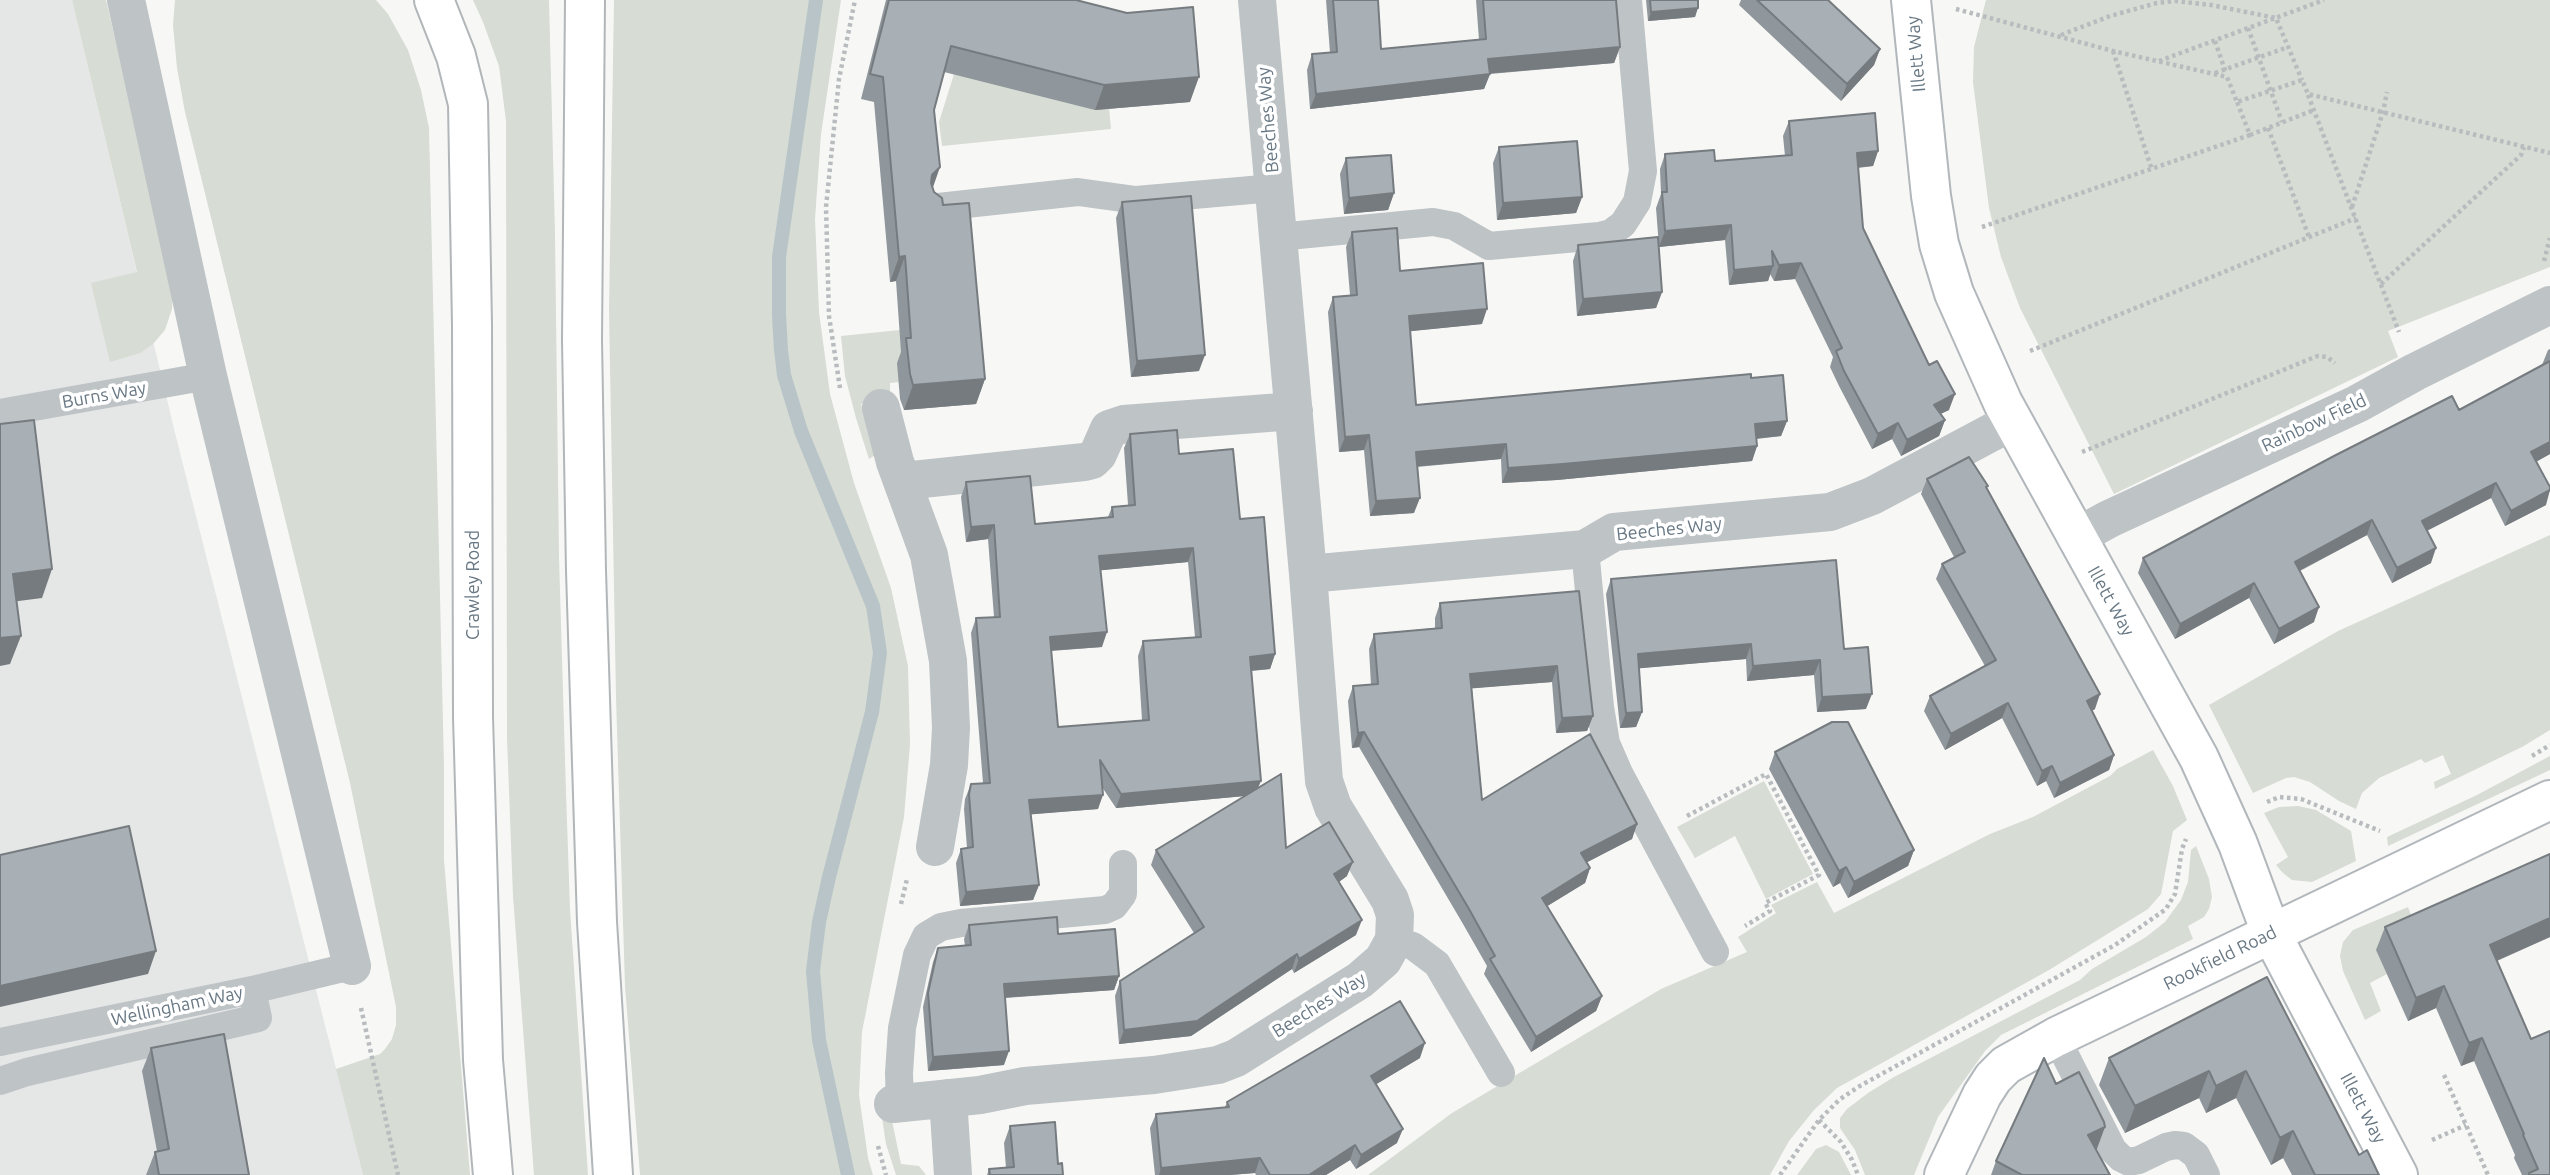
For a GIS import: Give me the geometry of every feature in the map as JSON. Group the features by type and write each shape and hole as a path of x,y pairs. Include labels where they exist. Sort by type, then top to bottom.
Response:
{"main road":[{"name":"Crawley Road","path":"433,0 456,56 468,104 472,324 473,718 483,1060 493,1175"},
{"path":"585,0 582,340 586,571 597,922 613,1175"},
{"name":"Illett Way","path":"1911,0 1927,172 1939,244 1957,300 2013,421 2199,758 2228,822 2271,933 2398,1175"},
{"name":"Rookfield Road","path":"1944,1175 1972,1113 1993,1078 2006,1065 2056,1037 2550,800"}],"street":[{"path":"125,0 208,376 352,966"},
{"name":"Beeches Way","path":"897,1104 1025,1086 1154,1075 1218,1065 1236,1058 1366,976 1383,960 1394,940 1395,915 1390,900 1333,807 1324,781 1257,0"},
{"name":"Rainbow Field","path":"2076,537 2109,519 2357,404 2550,305"},
{"path":"881,408 895,462 932,568 951,693 949,765 922,858"},
{"path":"903,481 1092,460 1098,454 1109,429 1124,424 1294,411"},
{"name":"Beeches Way","path":"1308,574 1585,549 1615,532 1830,512 1872,496 2013,421"},
{"path":"948,1098 953,1175"}],"lane":[{"path":"1278,237 1433,222 1454,226 1489,246 1611,233 1623,224 1637,202 1643,171 1628,0"},
{"path":"938,207 1078,192 1136,200 1274,188"},
{"name":"Burns Way","path":"0,413 208,376"},
{"path":"1585,549 1606,743 1616,767 1714,948"},
{"path":"897,1104 902,1028 917,955 926,936 942,927 961,923 1105,910 1114,906 1123,894 1123,864"},
{"path":"1394,940 1413,946 1437,964 1501,1073"},
{"name":"Wellingham Way","path":"0,1042 252,990 352,966"},
{"path":"0,1082 27,1072 258,1018 252,990"},
{"path":"2056,1037 2113,1150 2121,1158 2129,1162 2166,1147 2184,1146 2196,1155 2206,1175"}],"path":[{"path":"842,399 829,316 826,206 839,79 855,0"},
{"path":"2158,61 2324,0"},
{"path":"2058,36 2136,8 2175,1 2276,18"},
{"path":"1956,22 1955,9 2113,51 2227,77"},
{"path":"2276,18 2357,218 2415,372"},
{"path":"2248,28 2281,122"},
{"path":"2215,41 2249,135"},
{"path":"2214,74 2288,47"},
{"path":"2113,51 2152,170"},
{"path":"2237,102 2302,80"},
{"path":"2352,207 2387,92"},
{"path":"2308,94 2550,153"},
{"path":"1980,228 2152,170 2314,110"},
{"path":"2268,128 2308,237"},
{"path":"2381,284 2522,155 2524,147"},
{"path":"1977,216 1982,237"},
{"path":"2026,352 2357,218"},
{"path":"2083,463 2078,454 2318,356 2327,357 2335,363 2357,404"},
{"path":"2528,758 2550,745"},
{"path":"1652,835 1766,774 1819,875 1765,903 1770,912 1714,948"},
{"path":"1780,1175 1819,1120 1839,1100 2115,945 2159,914 2172,902 2175,894 2186,839 2279,797 2301,799 2381,832 2392,826"},
{"path":"900,907 922,858"},
{"path":"352,966 398,1175"},
{"path":"2444,1075 2488,1175"},
{"path":"1819,1120 1841,1142 1853,1160 1858,1175"},
{"path":"876,1141 886,1175"}],"shaded area":[{"path":"0,0 72,0 175,433 363,1175 0,1175"},
{"path":"72,0 106,0 173,288 172,309 165,330 153,344 140,353 110,362 91,283 137,272"},
{"path":"175,0 376,0 388,14 408,50 421,90 429,128 444,860 470,1175 363,1175 336,1069 380,1054 385,1049 392,1039 396,1025 396,1007 350,783 185,112 173,25"},
{"path":"473,0 549,0 566,793 570,909 588,1175 534,1175 513,896 507,738 506,121 499,66"},
{"path":"614,0 841,0 821,134 815,219 819,312 830,394 854,483 891,588 908,666 910,744 904,817 862,1032 859,1095 873,1175 640,1175 625,986 616,697 609,311"},
{"path":"1986,0 2550,0 2550,267 2388,331 2398,357 2114,494 2020,308 2001,257 1989,208 1973,82 1974,47"},
{"path":"1103,42 1111,129 942,146 939,122 954,74"},
{"path":"900,330 903,363 899,382 890,383 890,395 861,404 877,454 869,459 845,376 841,336"},
{"path":"2550,535 2550,730 2522,747 2435,789 2434,782 2451,774 2443,755 2425,763 2421,759 2379,778 2362,793 2356,809 2310,782 2294,777 2253,793 2209,705 2338,631"},
{"path":"2153,750 2173,786 2187,820 2173,831 2161,894 2148,909 2049,970 1837,1088 1814,1110 1789,1141 1770,1175 1368,1175 1452,1113 1661,989 1747,952 1738,937 1776,913 1771,905 1817,882 1834,913 1990,834 2033,817"},
{"path":"2550,756 2550,770 2388,846 2387,837 2477,795"},
{"path":"1764,781 1813,874 1766,899 1735,836 1695,858 1677,827"},
{"path":"2298,806 2316,810 2351,831 2356,861 2312,882 2292,880 2283,873 2276,865 2288,857 2264,813 2279,807"},
{"path":"2196,846 2209,879 2212,897 2204,917 2188,926 2193,939 2001,1035 1985,1051 1938,1117 1914,1175 1865,1175 1855,1150 1840,1128 1840,1118 1847,1109 1894,1077 2080,980 2092,969 2146,937 2165,922 2181,900 2188,882 2191,850"},
{"path":"2408,907 2417,932 2377,950 2387,974 2370,983 2381,1011 2365,1020 2343,971 2340,956 2343,942 2353,930"},
{"path":"891,1116 901,1164 919,1166 926,1175 896,1175 886,1144 882,1118"},
{"path":"1826,1145 1839,1152 1851,1175 1797,1175 1816,1149"}],"building":[{"path":"889,0 1076,0 1127,13 1193,7 1199,77 1104,85 951,46 934,110 940,167 932,175 931,183 934,192 942,198 943,205 969,203 985,379 913,385 910,374 906,338 911,338 905,256 899,257 883,77 870,74"},
{"path":"1333,0 1378,0 1381,49 1486,39 1483,0 1616,0 1620,47 1488,59 1490,74 1316,94 1312,54 1337,52"},
{"path":"1650,0 1698,0 1698,8 1651,12"},
{"path":"1757,0 1828,0 1880,49 1847,84"},
{"path":"1875,113 1878,151 1857,153 1863,228 1929,365 1937,361 1955,394 1934,405 1945,420 1907,440 1898,423 1878,434 1844,371 1836,351 1842,348 1801,263 1779,265 1772,251 1773,266 1734,270 1731,225 1665,231 1662,192 1667,192 1665,154 1714,150 1715,161 1792,155 1789,121"},
{"path":"1577,141 1582,197 1503,203 1499,147"},
{"path":"1391,155 1394,193 1349,198 1346,158"},
{"path":"1191,196 1205,355 1137,361 1122,202"},
{"path":"1397,228 1400,271 1483,263 1487,309 1409,316 1416,405 1751,374 1751,378 1783,375 1787,421 1755,424 1757,446 1563,464 1508,468 1506,444 1416,452 1420,498 1376,501 1369,435 1345,437 1333,297 1357,295 1352,232"},
{"path":"1658,237 1662,292 1583,299 1578,245"},
{"path":"2550,361 2550,442 2531,452 2550,490 2511,511 2496,483 2422,521 2436,548 2397,568 2372,520 2295,562 2319,607 2279,629 2254,583 2180,624 2143,558 2452,396 2459,410"},
{"path":"34,420 52,569 13,574 21,636 0,638 0,424"},
{"path":"1177,430 1179,454 1233,449 1240,519 1264,517 1275,654 1250,657 1261,781 1121,794 1100,760 1103,795 1029,800 1039,885 966,892 961,849 973,847 969,794 971,784 990,783 976,618 1000,617 994,525 971,527 966,482 1030,476 1035,524 1113,517 1112,507 1135,505 1130,434","holes":["1193,548 1201,637 1143,641 1149,720 1058,727 1050,637 1107,632 1099,556"]},
{"path":"1969,457 1988,486 1986,487 2100,694 2087,701 2114,755 2060,783 2052,766 2042,771 2008,703 1951,734 1930,696 1996,660 1942,564 1965,552 1927,479"},
{"path":"1836,560 1844,649 1868,647 1872,694 1822,697 1820,660 1753,666 1751,644 1638,654 1642,712 1626,713 1611,579"},
{"path":"1579,591 1593,716 1562,718 1557,666 1470,674 1482,800 1590,734 1637,824 1581,853 1590,868 1542,898 1602,996 1536,1037 1490,959 1495,956 1469,909 1364,732 1358,733 1353,686 1378,684 1374,634 1442,628 1440,603"},
{"path":"1832,722 1848,722 1914,850 1854,882 1846,867 1839,871 1775,752"},
{"path":"1281,774 1286,848 1329,822 1353,862 1334,874 1362,920 1299,959 1297,954 1197,1021 1124,1030 1120,981 1204,927 1156,850"},
{"path":"129,826 156,951 0,986 0,855"},
{"path":"2550,854 2550,918 2490,945 2531,1039 2550,1031 2550,1175 2529,1175 2538,1169 2482,1038 2469,1043 2444,986 2416,998 2385,927"},
{"path":"1057,917 1058,934 1115,929 1119,976 1004,984 1009,1051 933,1057 928,993 938,948 971,945 969,925"},
{"path":"2267,977 2359,1155 2367,1150 2379,1175 2315,1175 2293,1131 2280,1138 2246,1071 2216,1086 2209,1071 2135,1106 2109,1058"},
{"path":"1400,1001 1425,1043 1371,1076 1403,1129 1361,1155 1355,1145 1309,1175 1270,1175 1260,1158 1161,1168 1156,1114 1229,1107 1227,1102"},
{"path":"224,1034 249,1175 159,1175 155,1152 169,1149 151,1048"},
{"path":"2044,1058 2056,1084 2079,1072 2105,1127 2088,1135 2110,1175 2022,1175 1996,1161"},
{"path":"1055,1122 1058,1164 1062,1163 1063,1175 990,1175 989,1169 1014,1167 1010,1126"}],"waterway":[{"path":"816,0 779,257 781,350 784,375 801,431 873,606 880,653 872,712 829,877 819,922 813,971 819,1040 848,1175"}]}
